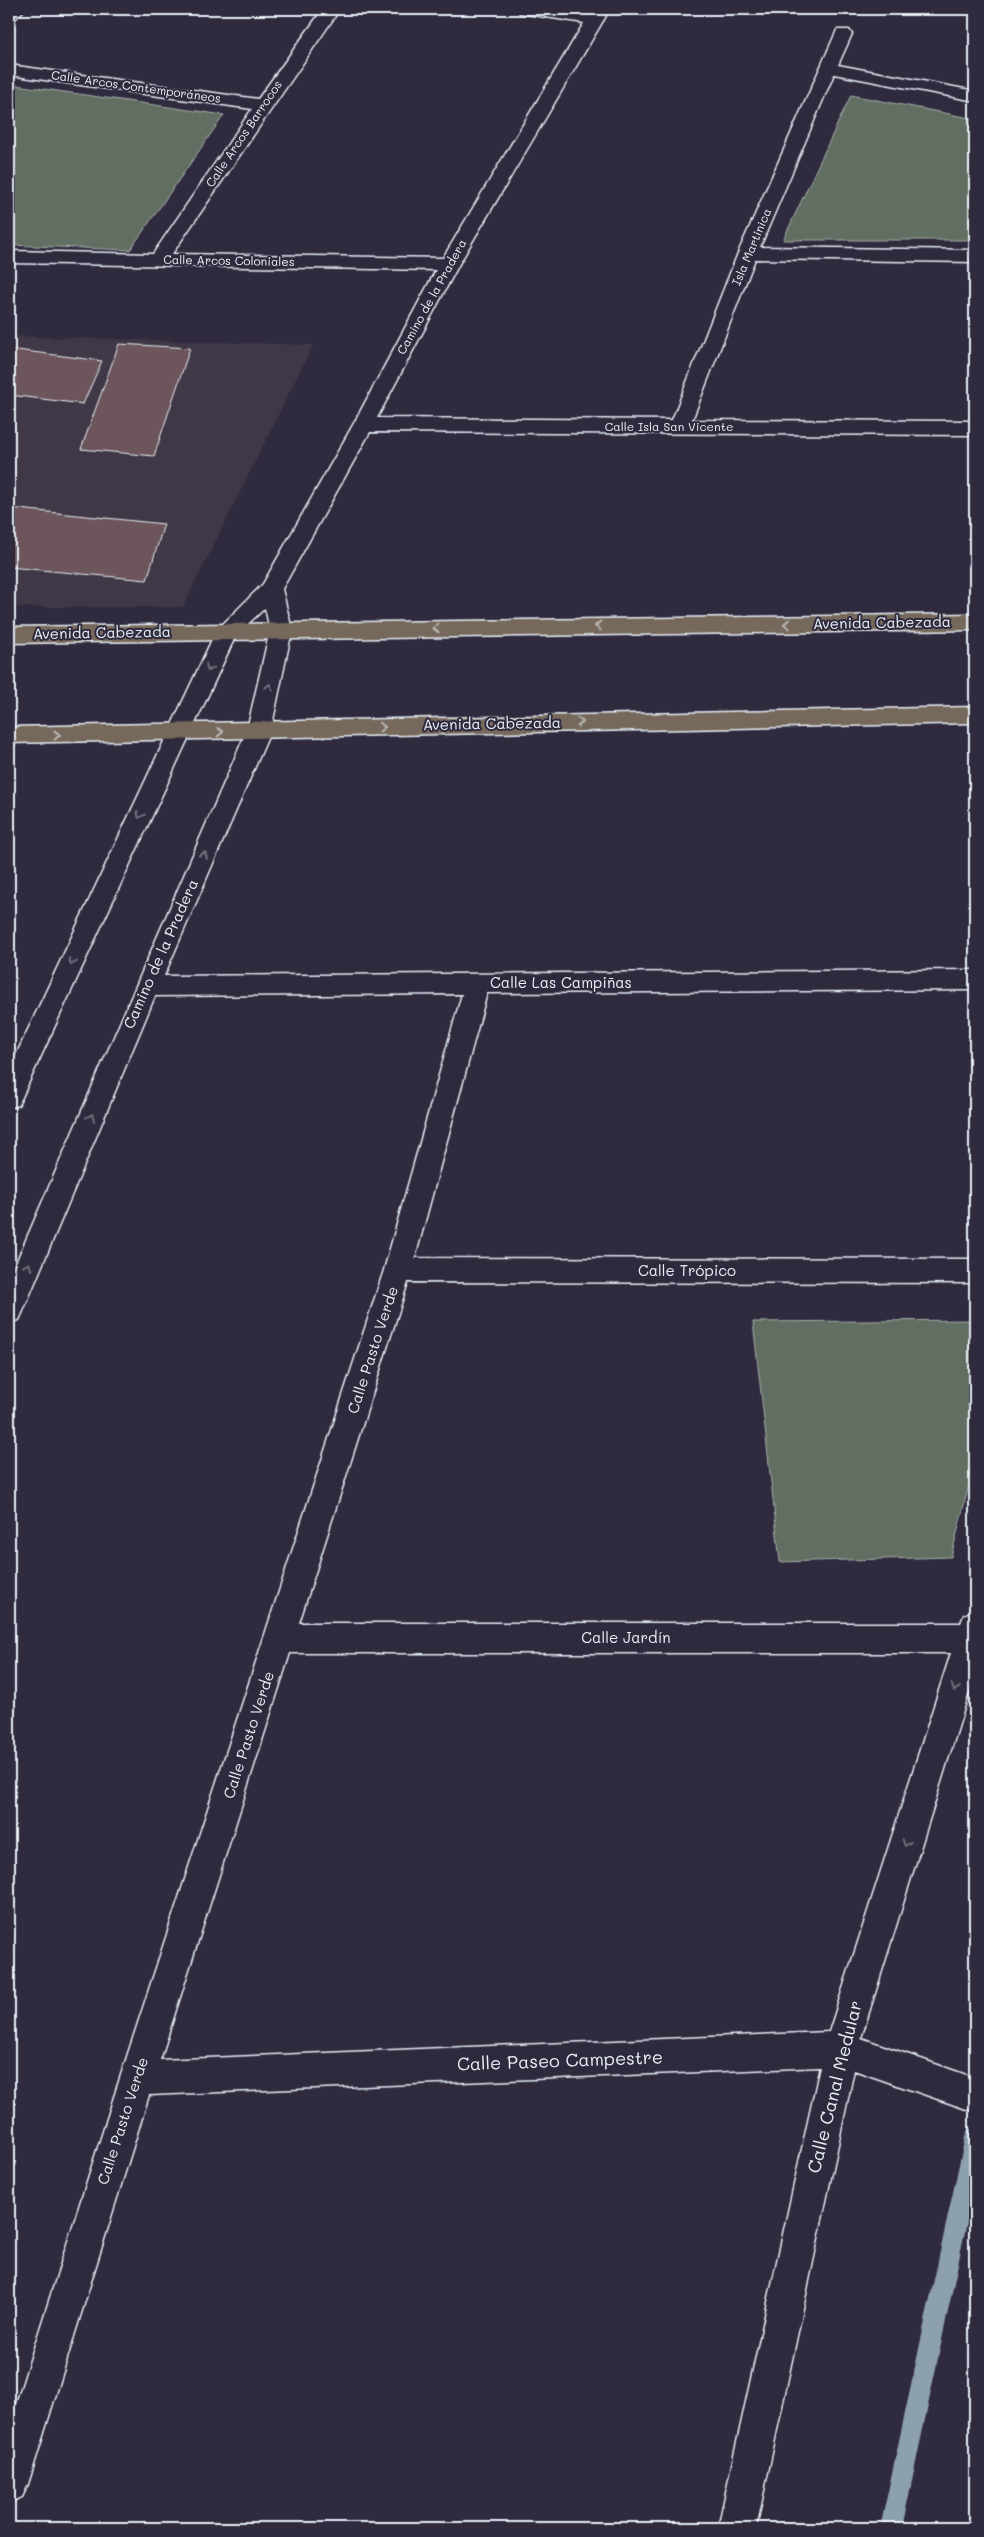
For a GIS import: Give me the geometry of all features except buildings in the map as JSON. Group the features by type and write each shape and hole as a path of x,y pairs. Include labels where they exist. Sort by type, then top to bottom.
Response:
{"main road":[{"name":"Avenida Cabezada","path":"9,635 975,622"},
{"name":"Avenida Cabezada","path":"9,735 179,733 975,715"}],"street":[{"path":"9,15 16,9"},
{"name":"Calle Arcos Barrocos","path":"158,260 263,105 331,9"},
{"path":"526,9 598,14"},
{"name":"Camino de la Pradera","path":"9,1096 227,631 271,589 363,425 449,264 598,14"},
{"name":"Isla Martinica","path":"679,427 748,253 830,68 843,34"},
{"path":"830,68 975,96"},
{"name":"Calle Arcos Contemporáneos","path":"9,70 263,105"},
{"path":"748,253 975,256"},
{"name":"Calle Arcos Coloniales","path":"9,257 449,264"},
{"name":"Calle Isla San Vicente","path":"363,425 975,428"},
{"name":"Camino de la Pradera","path":"9,1311 147,986 259,730 281,630 271,589"},
{"name":"Calle Las Campiñas","path":"147,986 975,980"},
{"name":"Calle Pasto Verde","path":"9,2484 137,2078 398,1270 477,984"},
{"name":"Calle Trópico","path":"398,1270 975,1271"},
{"name":"Calle Jardín","path":"280,1638 973,1632"},
{"name":"Calle Canal Medular","path":"737,2528 841,2049 973,1632"},
{"name":"Calle Paseo Campestre","path":"137,2078 841,2049 898,2066 975,2095"}],"shaded area":[{"path":"9,336 313,345 183,607 9,607"}],"green space":[{"path":"9,84 224,115 130,250 9,245"},
{"path":"851,95 975,119 975,240 783,240"},
{"path":"975,1320 975,1461 951,1557 780,1562 753,1322"}],"waterway":[{"path":"891,2528 975,2137"}]}
